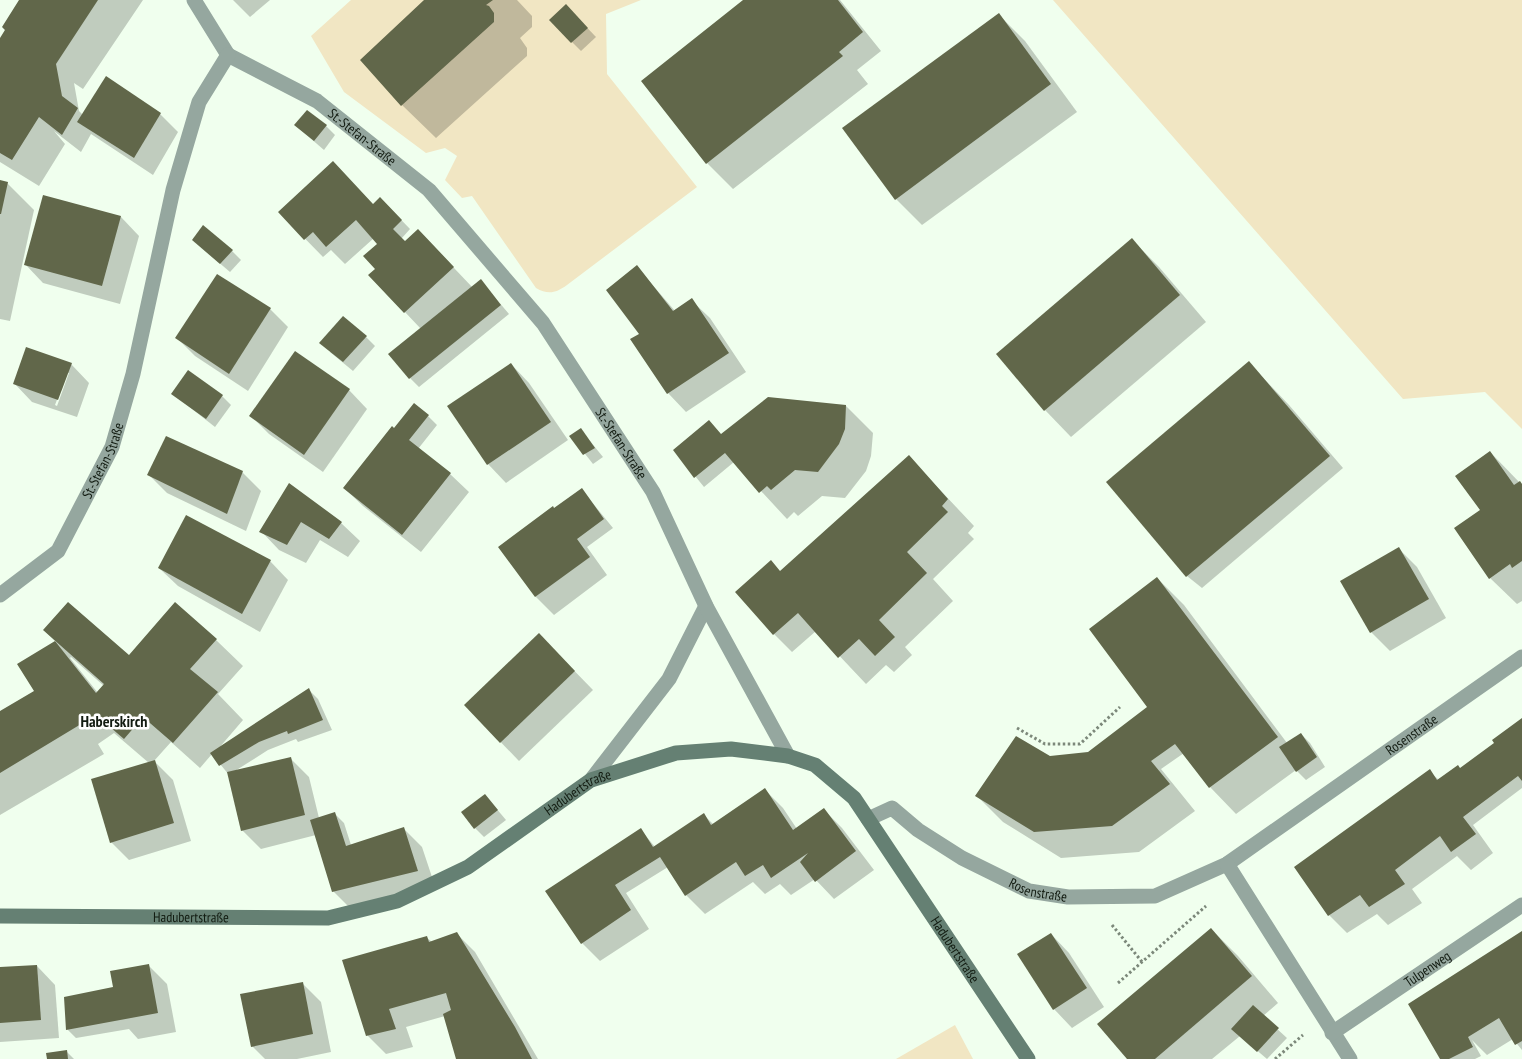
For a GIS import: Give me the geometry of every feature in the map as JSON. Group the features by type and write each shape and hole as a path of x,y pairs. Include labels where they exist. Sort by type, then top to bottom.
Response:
{"street":[{"path":"194,0 228,55"},
{"name":"St.-Stefan-Straße","path":"0,595 58,551 112,447 133,374 173,190 199,102 228,55 317,101 430,190 544,323 654,492 706,606 788,756"},
{"path":"591,780 669,679 706,606"},
{"name":"Rosenstraße","path":"868,819 892,808 918,830 962,858 1021,888 1039,893 1090,897 1155,896 1227,864 1522,657"},
{"name":"Hadubertstraße","path":"0,916 328,918 397,901 468,867 591,780 676,753 731,750 788,756 815,765 854,798 1028,1059"},
{"path":"1227,864 1350,1059"},
{"name":"Tulpenweg","path":"1332,1033 1522,905"}],"path":[{"path":"1017,728 1045,744 1080,744 1120,707"},
{"path":"1118,983 1143,963 1236,878"},
{"path":"1090,897 1143,963"},
{"path":"1275,1059 1323,1018"}],"shaded area":[{"path":"351,0 641,0 606,14 607,74 697,187 563,288 548,292 536,288 472,196 462,198 445,180 457,156 445,148 426,153 344,92 311,36"},
{"path":"1053,0 1522,0 1522,429 1485,392 1403,399"},
{"path":"955,1025 973,1059 896,1059"}],"building":[{"path":"19,0 98,0 56,64 62,96 78,108 62,135 39,117 12,160 0,153 0,38 5,30 2,27"},
{"path":"424,0 493,0 486,5 494,13 494,22 401,106 360,60"},
{"path":"743,0 838,0 863,32 839,52 843,56 706,164 641,81"},
{"path":"566,4 588,28 571,43 549,20"},
{"path":"999,13 1051,84 895,200 842,128"},
{"path":"106,76 161,113 134,158 77,122"},
{"path":"307,110 327,125 314,141 294,125"},
{"path":"333,161 373,204 380,197 402,220 393,229 405,241 418,229 454,267 404,313 368,275 375,269 363,256 377,244 356,220 326,247 313,232 304,240 278,212"},
{"path":"0,180 8,182 1,214 0,214"},
{"path":"43,195 121,216 102,286 24,265"},
{"path":"203,225 233,250 220,264 192,240"},
{"path":"1132,238 1180,295 1044,411 996,354"},
{"path":"637,265 673,311 692,298 729,353 667,394 630,339 639,334 606,290"},
{"path":"217,274 271,308 229,374 175,338"},
{"path":"481,279 501,305 409,379 388,354"},
{"path":"343,316 367,336 343,362 319,343"},
{"path":"26,347 72,363 58,400 13,384"},
{"path":"295,351 350,389 304,455 249,416"},
{"path":"1249,361 1330,456 1186,577 1106,482"},
{"path":"511,363 551,422 487,465 447,406"},
{"path":"188,370 223,395 206,419 171,394"},
{"path":"768,397 846,405 845,429 839,444 818,472 795,470 771,490 767,486 759,493 725,453 694,478 673,450 709,420 721,434"},
{"path":"414,403 429,415 409,440 451,473 402,535 343,488 392,426 394,428"},
{"path":"581,428 595,448 583,455 569,436"},
{"path":"166,436 243,471 227,514 147,475"},
{"path":"1490,451 1514,485 1520,481 1522,484 1522,561 1512,568 1510,564 1489,579 1454,528 1480,510 1455,476"},
{"path":"909,455 948,499 942,506 948,512 907,552 927,573 879,620 895,637 875,656 859,639 838,658 798,613 773,635 735,592 771,560 780,571"},
{"path":"289,483 342,522 329,539 301,522 287,545 259,532"},
{"path":"582,488 604,519 577,539 590,557 535,597 498,547 553,506 554,508"},
{"path":"186,515 271,560 242,614 158,568"},
{"path":"1399,547 1429,599 1370,633 1340,581"},
{"path":"1157,577 1278,737 1209,788 1175,744 1151,761 1170,784 1112,826 1034,832 975,796 1016,736 1050,756 1088,752 1147,707 1089,629"},
{"path":"68,602 129,655 175,602 217,639 190,669 218,692 173,743 143,717 124,739 96,715 0,773 0,711 34,691 17,664 55,641 96,693 104,684 43,630"},
{"path":"539,633 575,671 500,743 464,705"},
{"path":"309,688 323,720 288,734 287,731 259,742 219,766 210,753"},
{"path":"1522,718 1522,781 1518,776 1463,817 1476,834 1451,852 1440,836 1395,870 1405,884 1369,907 1360,895 1328,916 1294,867 1430,769 1437,780 1458,765 1460,768 1494,743 1492,740"},
{"path":"1301,733 1317,757 1296,772 1279,747"},
{"path":"291,757 305,815 241,831 227,772"},
{"path":"155,760 174,823 110,843 91,779"},
{"path":"765,788 793,830 824,808 856,851 815,882 800,862 808,853 771,878 763,865 745,876 736,862 685,896 660,857 615,885 631,910 581,944 545,891 641,828 653,847 704,813 711,825"},
{"path":"485,794 498,810 474,829 461,812"},
{"path":"335,812 346,846 404,827 418,871 332,892 310,820"},
{"path":"1211,928 1252,976 1155,1059 1127,1059 1097,1024"},
{"path":"1522,931 1522,1041 1515,1045 1499,1018 1468,1037 1473,1047 1449,1059 1440,1059 1408,1004"},
{"path":"457,932 515,1027 532,1059 456,1059 443,1014 451,1010 446,993 389,1009 396,1029 366,1036 342,960 427,936 429,942"},
{"path":"1051,933 1087,988 1053,1010 1017,954"},
{"path":"149,964 158,1013 66,1030 64,997 113,987 110,971"},
{"path":"37,965 41,1020 0,1023 0,967"},
{"path":"303,982 313,1034 251,1047 240,994"},
{"path":"1253,1005 1279,1028 1257,1052 1231,1029"},
{"path":"67,1050 68,1059 47,1059 46,1053"}],"district":[{"name":"Haberskirch","path":"114,721"}]}
